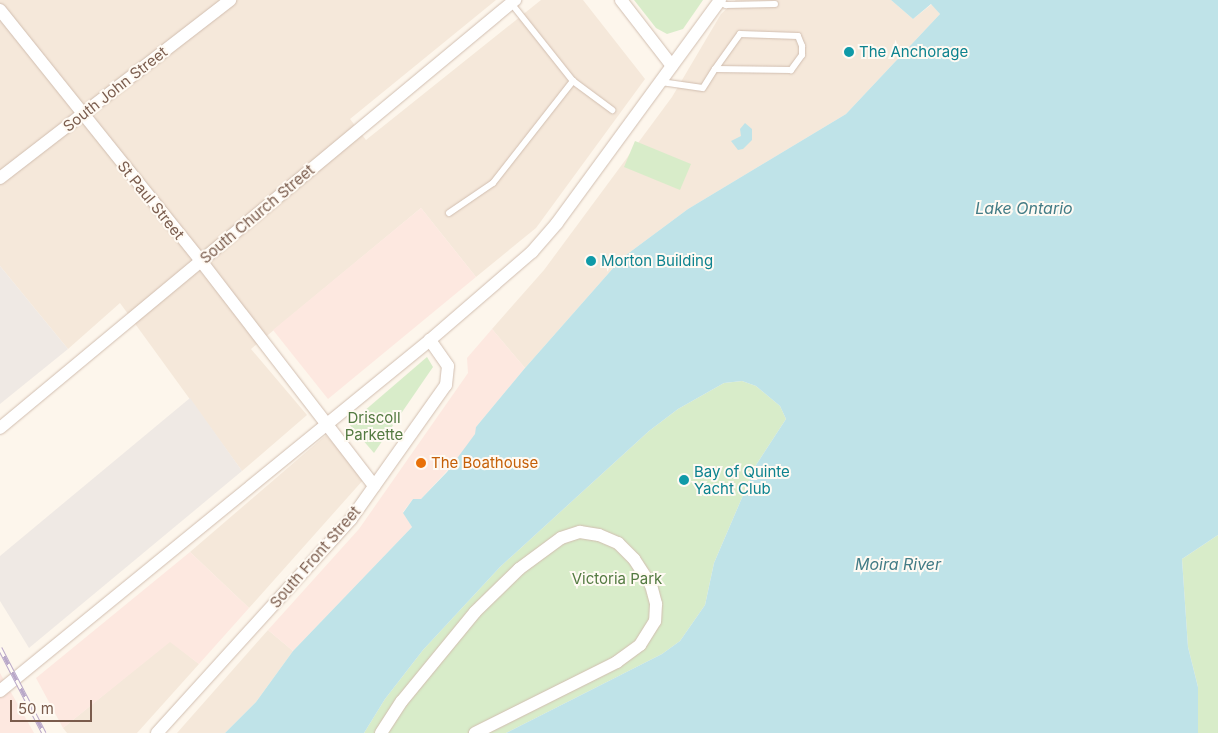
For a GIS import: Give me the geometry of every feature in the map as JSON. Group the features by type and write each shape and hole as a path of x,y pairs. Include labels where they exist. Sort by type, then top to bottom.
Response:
{"street":[{"name":"South John Street","path":"0,178 230,0"},
{"path":"621,0 672,66"},
{"path":"0,691 430,340 532,252 557,223 719,1"},
{"name":"South Church Street","path":"0,428 513,2"},
{"name":"St Paul Street","path":"0,10 201,261 324,425 374,486"},
{"name":"South Front Street","path":"157,733 351,519 446,385 448,366 430,340"},
{"path":"381,733 402,701 475,612 519,569 561,538 580,532 599,535 618,543 634,559 651,585 656,604 655,621 640,645 616,662 474,733"}],"lane":[{"path":"719,1 726,5 775,4"},
{"path":"513,2 573,81 612,110"},
{"path":"661,82 703,88 716,68 740,34 798,36 802,46 802,55 791,70 716,68"},
{"path":"449,214 493,183 573,81"}],"shaded area":[{"path":"0,0 496,0 350,119 366,140 541,0 583,0 645,79 536,228 476,277 421,208 251,349 307,415 242,471 120,303 68,349 0,266"},
{"path":"736,0 891,0 913,19 932,4 940,14 846,114 688,209 622,258 525,368 492,329 544,270 672,97 721,14"},
{"path":"421,208 476,277 328,399 273,330"},
{"path":"0,266 68,349 0,404"},
{"path":"492,329 525,368 476,427 476,434 460,457 421,499 413,499 403,512 412,527 293,651 268,630 359,529 468,373 467,358"},
{"path":"190,398 242,471 29,648 0,601 0,556"},
{"path":"326,435 364,479 249,608 190,552"},
{"path":"190,552 249,608 199,664 170,642 63,728 36,678"},
{"path":"268,630 293,651 256,702 225,733 177,733"},
{"path":"170,641 199,664 137,733 67,733 63,728"},
{"path":"0,673 34,733 0,733"}],"green space":[{"path":"634,0 703,0 683,29 667,34 656,28"},
{"path":"635,141 691,164 680,190 624,167"},
{"name":"Driscoll Parkette","path":"427,357 433,367 374,453 349,424"},
{"name":"Victoria Park","path":"742,381 756,386 780,406 786,419 756,465 714,563 705,605 680,641 662,654 506,733 364,733 385,699 423,650 500,567 649,431 678,409 724,383"},
{"path":"1218,535 1218,733 1198,733 1198,687 1188,647 1182,559"}],"water":[{"path":"891,0 1218,0 1218,535 1182,559 1188,647 1198,687 1198,733 506,733 662,654 680,641 705,605 714,563 756,465 786,419 780,406 756,386 742,381 724,383 678,409 649,431 500,567 423,650 385,699 364,733 225,733 256,702 293,651 412,527 403,513 413,499 421,499 447,472 475,434 476,427 622,258 688,209 846,114 940,14 931,4 913,19"},
{"path":"745,123 752,129 752,140 743,149 738,150 731,141 741,136 740,129"}],"railway":[{"path":"0,648 44,733"}],"place":[{"name":"The Anchorage","path":"849,52"},
{"name":"Morton Building","path":"591,261"},
{"name":"The Boathouse","path":"421,463"},
{"name":"Bay of Quinte Yacht Club","path":"684,480"}],"water label":[{"name":"Lake Ontario","path":"1024,208"},
{"name":"Moira River","path":"898,564"}]}
